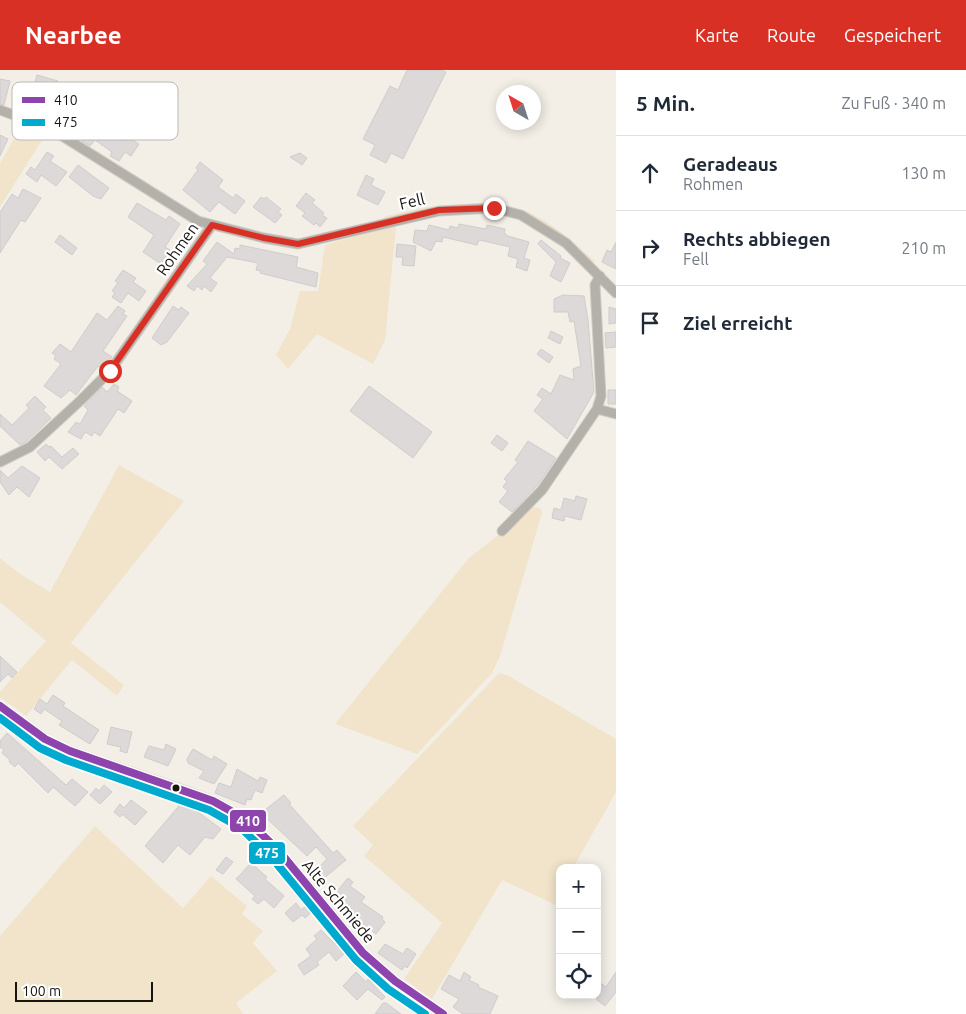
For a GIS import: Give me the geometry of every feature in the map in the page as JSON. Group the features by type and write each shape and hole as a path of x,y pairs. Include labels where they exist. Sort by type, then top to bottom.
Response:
{"street":[{"name":"Rohmen","path":"0,110 12,114"},
{"name":"Rohmen","path":"0,462 30,447 110,371 212,225 198,221 69,140"},
{"name":"Fell","path":"212,225 298,244 439,210 494,208 521,215 566,243 616,293"},
{"path":"502,531 542,490 597,410 601,396 595,285 600,276"},
{"path":"597,410 616,414"},
{"name":"Alte Schmiede","path":"0,706 45,739 70,752 213,801 247,820 279,851 363,953 395,981 443,1014"}],"shaded area":[{"path":"13,140 42,140 0,207 0,163"},
{"path":"480,203 517,209 544,220 596,262 591,263 546,227 482,207 383,220 385,216 427,207"},
{"path":"396,227 385,340 373,364 317,334 288,369 276,355 290,329 300,291 318,291 325,245 378,229"},
{"path":"119,465 184,501 71,643 124,685 117,696 72,660 26,716 0,697 0,692 46,641 0,602 0,558 20,574 50,592"},
{"path":"534,507 540,508 542,513 500,656 492,673 417,754 335,724 469,558"},
{"path":"499,673 507,675 616,739 616,792 575,864 556,864 556,905 502,880 432,999 404,979 442,923 364,856 373,845 353,826"},
{"path":"95,826 183,908 211,876 247,906 242,914 263,931 253,943 277,971 236,1003 243,1014 0,1014 0,936"}],"building":[{"path":"407,70 441,70 446,72 403,159 391,153 386,163 370,155 375,145 363,139 390,86 398,90"},
{"path":"37,75 58,81 58,82 35,82"},
{"path":"0,79 10,81 4,105 0,104"},
{"path":"0,135 8,139 0,156"},
{"path":"83,140 95,140 90,146"},
{"path":"95,140 132,140 139,144 131,156 125,152 119,161 110,156 112,152"},
{"path":"47,152 54,156 50,161 67,172 56,186 41,175 37,182 26,174 31,167 35,170"},
{"path":"300,153 307,158 302,165 290,157"},
{"path":"200,162 223,180 218,187 233,198 236,194 245,201 235,214 219,202 210,212 183,190 198,170 196,168"},
{"path":"78,165 109,188 101,199 93,196 69,177"},
{"path":"366,175 374,179 371,185 385,192 378,205 357,195"},
{"path":"23,189 41,198 25,222 21,220 0,253 0,212 12,194 18,198"},
{"path":"306,193 315,200 312,203 327,218 320,227 302,216 305,213 296,206"},
{"path":"261,197 264,199 266,197 281,209 278,212 282,215 275,223 253,207"},
{"path":"137,203 166,220 169,216 180,224 165,247 170,250 161,264 143,252 154,235 128,217"},
{"path":"459,224 486,229 487,225 505,229 504,233 508,236 529,242 524,258 530,260 527,271 516,267 518,259 508,256 510,247 479,240 477,245 443,237 442,242 436,241 431,251 413,242 415,230 427,231 429,225 449,230 450,226 458,228"},
{"path":"60,235 77,248 72,255 55,242"},
{"path":"541,240 561,256 560,258 570,263 561,282 550,276 556,262 538,244"},
{"path":"217,242 234,254 235,248 240,249 240,245 298,257 296,267 318,273 316,287 260,273 261,271 256,270 258,263 227,257 210,278 217,283 211,292 204,286 202,290 197,286 194,291 187,286 207,264 203,261"},
{"path":"616,242 616,269 602,262 607,250 611,252"},
{"path":"397,244 416,246 414,266 402,265 403,257 396,257"},
{"path":"123,270 136,278 133,282 146,291 139,301 128,293 121,303 112,297 115,293 112,291 118,283 115,281"},
{"path":"563,295 584,296 594,392 567,439 534,411 543,399 537,395 542,388 551,394 560,375 574,380 573,369 581,366 574,321 570,322 568,312 554,312 554,299"},
{"path":"118,306 125,311 123,314 127,316 103,351 112,357 105,367 102,370 98,366 76,395 70,390 61,398 44,386 61,364 54,359 56,356 52,353 60,344 71,352 97,313 107,320"},
{"path":"173,306 179,310 181,307 189,313 167,342 161,345 152,338"},
{"path":"609,307 616,309 616,323 609,324"},
{"path":"551,331 563,337 560,344 548,338"},
{"path":"616,332 616,347 606,348 605,333"},
{"path":"541,349 553,357 549,363 537,354"},
{"path":"114,384 119,387 117,391 132,401 124,413 118,409 100,436 94,432 92,436 85,432 81,439 68,432 76,422 80,424 88,410 84,406 102,387 107,392"},
{"path":"369,386 432,432 413,458 350,411"},
{"path":"608,390 616,390 616,404 608,404"},
{"path":"35,396 46,407 43,410 51,418 26,442 20,445 0,426 0,414 12,425 29,408 26,405"},
{"path":"497,435 508,443 502,451 491,443"},
{"path":"528,441 556,458 537,486 512,512 499,502 508,491 503,487 507,481 504,479 518,462 515,460"},
{"path":"46,444 49,447 51,446 62,457 73,448 79,454 62,469 49,457 45,461 37,452"},
{"path":"22,466 40,478 29,497 17,487 9,495 0,482 0,470 8,478"},
{"path":"576,496 587,499 581,520 565,516 564,521 552,518 554,508 561,510 564,498 575,501"},
{"path":"0,656 17,672 12,678 8,674 0,682"},
{"path":"53,695 65,703 63,706 99,730 90,744 59,725 62,721 44,709 41,714 34,709 40,699 47,704"},
{"path":"111,727 132,732 127,753 120,751 121,747 107,744"},
{"path":"7,733 66,785 72,779 88,792 75,806 53,787 48,793 18,763 15,767 2,753 4,750 0,747 0,741"},
{"path":"166,744 176,749 168,766 144,757 149,746 164,750"},
{"path":"193,749 212,760 214,756 227,764 214,784 199,778 204,771 188,763 187,759"},
{"path":"237,769 258,781 260,777 267,780 262,793 255,790 251,800 247,799 245,805 215,793 219,783 231,787"},
{"path":"104,785 112,792 100,804 90,795 96,788 99,791"},
{"path":"284,795 291,803 289,804 333,853 337,850 346,860 324,878 316,870 327,859 316,847 307,856 261,813"},
{"path":"131,800 147,812 135,825 122,814 120,817 114,812 120,804 124,808"},
{"path":"183,801 221,829 213,839 205,837 190,855 178,845 163,863 145,846"},
{"path":"226,857 233,862 223,874 216,870"},
{"path":"251,863 284,896 274,908 264,899 258,904 252,899 255,896 236,879"},
{"path":"348,878 353,882 350,886 365,897 361,902 383,917 382,919 385,922 376,934 349,913 352,909 334,895"},
{"path":"296,903 301,910 308,904 314,910 305,918 302,915 293,922 285,913"},
{"path":"321,930 335,944 337,941 344,949 344,954 336,961 329,952 317,962 319,965 304,975 298,965 311,956 306,949 317,939 314,936"},
{"path":"385,944 403,954 407,948 416,954 407,968 405,966 402,970 378,953"},
{"path":"356,972 366,982 368,979 385,997 382,1000 368,989 357,1000 343,986"},
{"path":"464,972 471,977 469,980 479,985 478,987 498,996 490,1014 463,1014 453,1007 459,999 441,989 449,975 460,981"},
{"path":"616,972 616,992 605,1006 597,999 601,999 601,984 606,987"},
{"path":"383,1003 386,1003 401,1014 375,1014"}],"transit line":[{"name":"410","path":"0,706 45,739 70,751 213,801 247,820 279,851 363,953 395,981 443,1014"},
{"name":"475","path":"0,718 40,748 66,760 209,810 241,828 272,858 356,960 388,989 425,1014"}],"route":[{"path":"110,371 212,225 298,244 439,210 494,208"}]}
